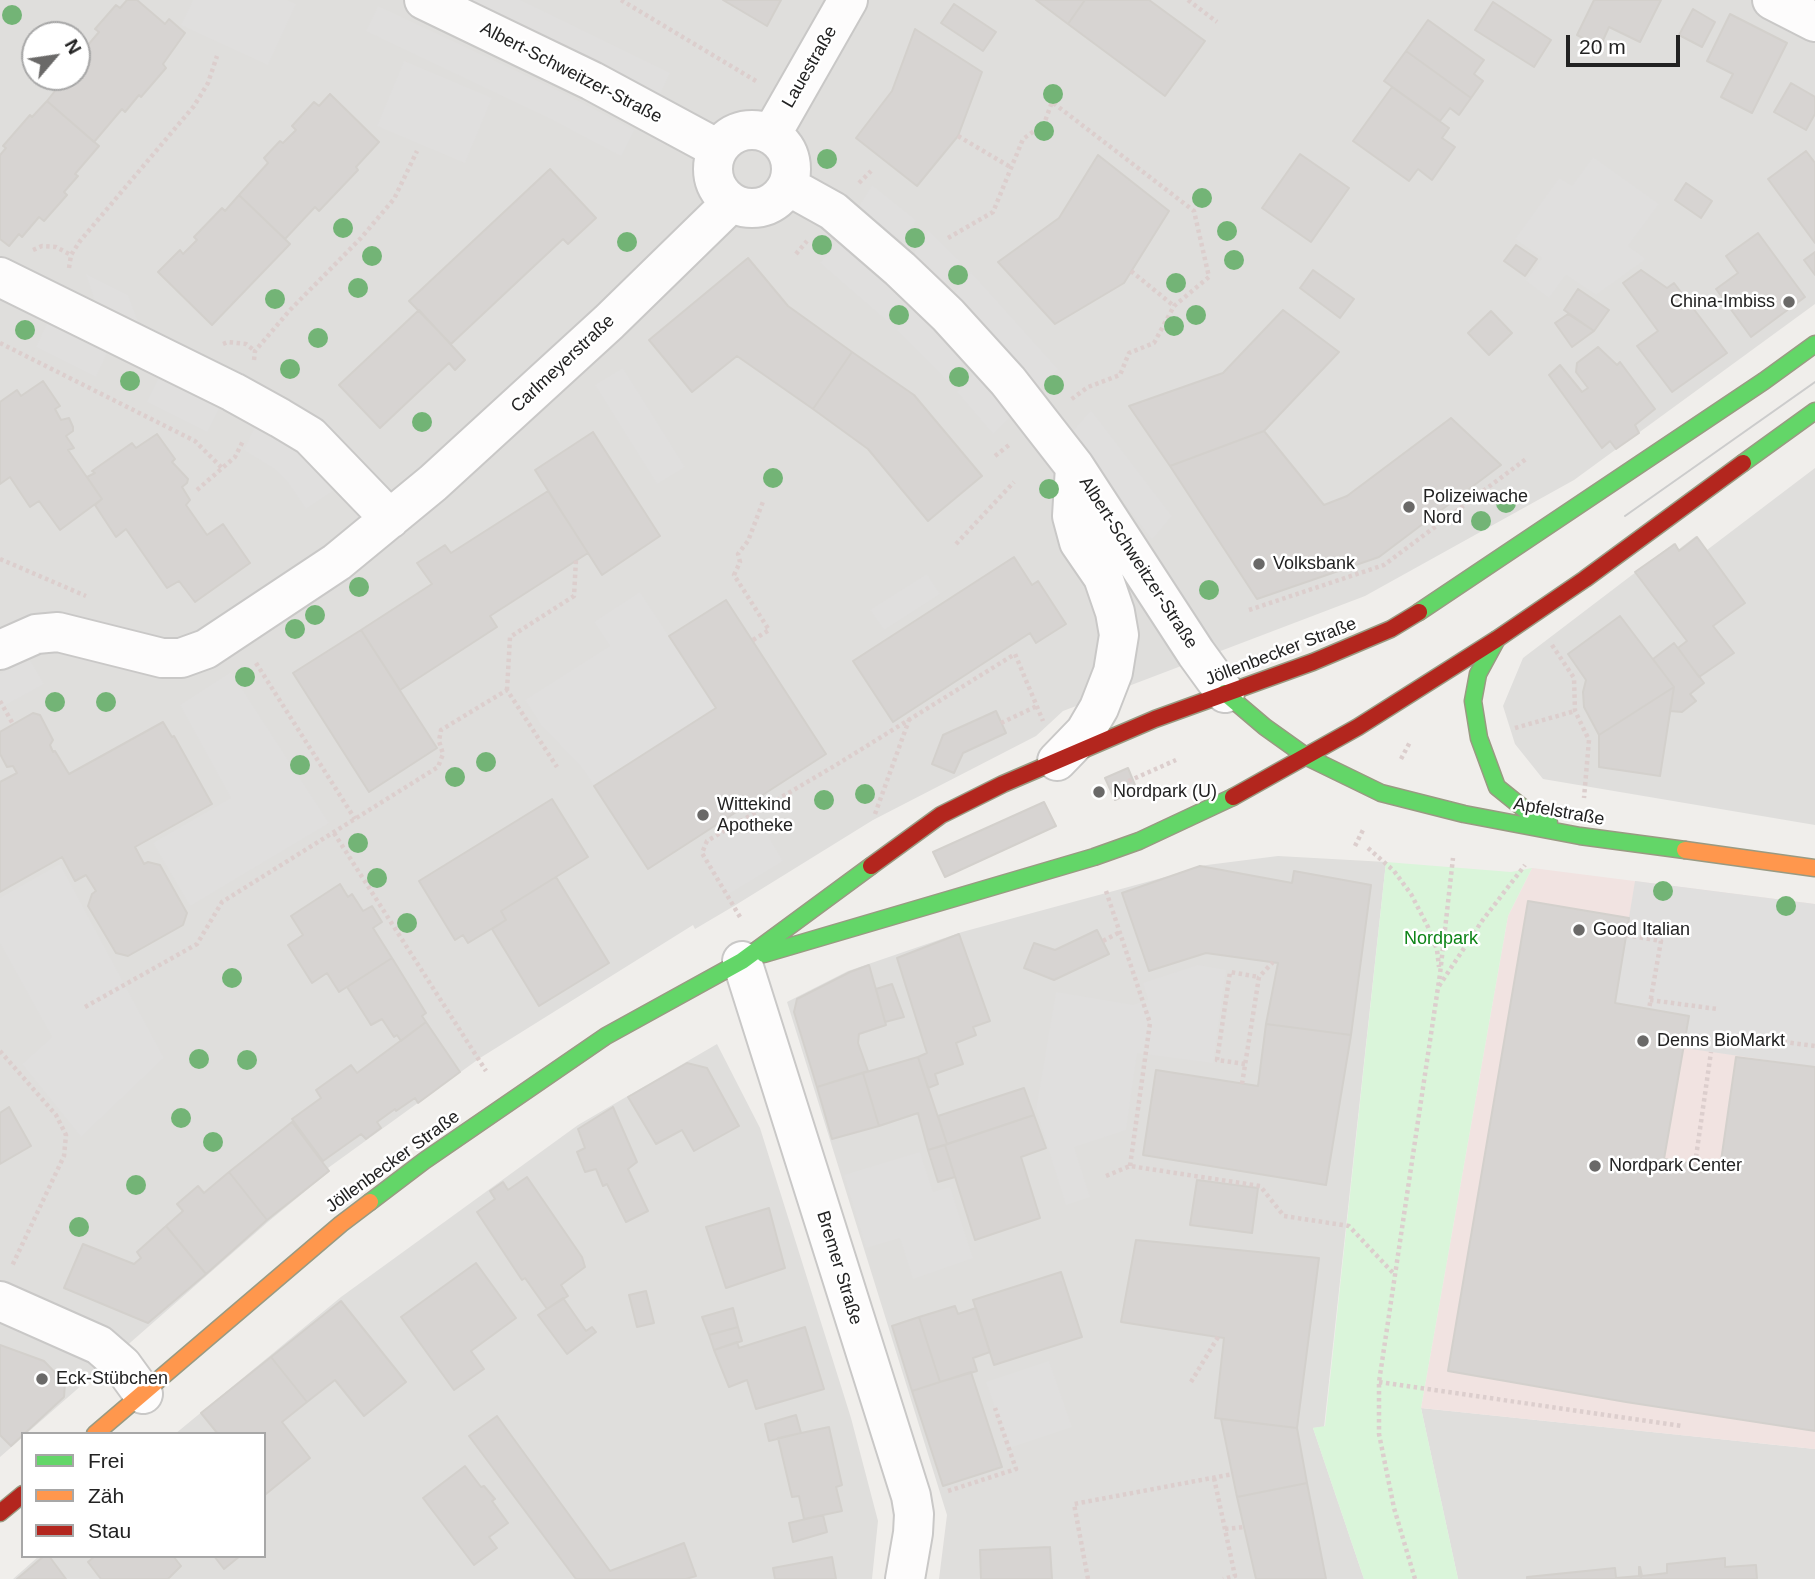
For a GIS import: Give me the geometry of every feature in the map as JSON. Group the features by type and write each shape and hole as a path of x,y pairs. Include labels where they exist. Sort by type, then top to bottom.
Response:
{"main road":[{"name":"Jöllenbecker Straße","path":"97,1432 341,1224 424,1161 606,1036 742,961 941,815 1057,761 1225,693 1324,657 1413,617 1815,344"},
{"name":"Jöllenbecker Straße","path":"742,961 1094,857 1139,841 1212,807 1358,727 1497,639 1686,507 1815,411"},
{"path":"1497,639 1478,674 1473,701 1479,738 1497,787 1533,816 1580,836"},
{"name":"Apfelstraße","path":"1225,693 1265,727 1307,757 1381,793 1464,814 1551,831 1815,868"},
{"path":"0,1513 21,1496"}],"street":[{"name":"Albert-Schweitzer-Straße","path":"424,0 592,81 718,149"},
{"name":"Lauestraße","path":"771,135 848,0"},
{"path":"1772,0 1815,22"},
{"path":"752,129 771,135 786,148 790,157 792,167 788,186 778,200 763,207 746,208 730,203 717,188 713,178 712,169 718,149 732,135 742,131 752,129"},
{"name":"Albert-Schweitzer-Straße","path":"788,186 833,211 900,269 948,315 1008,381 1075,467 1225,693"},
{"name":"Carlmeyerstraße","path":"0,650 36,634 58,632 146,655 181,658 206,649 337,562 390,519 465,455 609,322 730,203"},
{"path":"0,277 247,399 310,436 390,519"},
{"name":"Albert-Schweitzer-Straße","path":"1057,761 1084,732 1099,709 1113,672 1119,635 1115,612 1103,577 1079,541 1075,529 1072,516 1075,467"},
{"name":"Bremer Straße","path":"742,961 912,1503 913,1533 905,1579"},
{"path":"6,1284 99,1345 122,1365 143,1394"}],"path":[{"path":"621,0 756,81"},
{"path":"1188,0 1217,22"},
{"path":"49,302 63,280 71,255 80,241 194,106 208,83 217,56"},
{"path":"948,237 993,212 1023,139 1044,124 1052,102 1194,211 1209,277 1174,306 1154,343 1129,353 1120,375 1088,387"},
{"path":"958,136 1012,168"},
{"path":"197,490 235,457 255,351 394,199 417,151"},
{"path":"1131,271 1174,306"},
{"path":"0,343 195,441 223,469"},
{"path":"1249,610 1384,565 1526,458"},
{"path":"956,544 1014,482"},
{"path":"752,640 769,629 734,575 740,562 738,554 748,541 764,499"},
{"path":"557,767 507,690 510,637 574,596 576,560"},
{"path":"1530,617 1562,657 1574,678 1575,711 1589,740 1580,836"},
{"path":"235,630 355,819"},
{"path":"734,906 702,853 707,841 1015,654 1057,761"},
{"path":"85,1007 197,944 222,902 438,767 443,754 439,741 441,730 507,690"},
{"path":"0,701 2,710 13,724"},
{"path":"1001,723 1037,706"},
{"path":"1479,738 1575,711"},
{"path":"894,848 873,820 909,719"},
{"path":"1122,784 1176,760"},
{"path":"1437,989 1476,931 1551,831"},
{"path":"334,833 507,1103"},
{"path":"1368,848 1394,871 1411,894 1433,938 1440,974"},
{"path":"1094,857 1150,1023 1130,1166"},
{"path":"1415,1579 1394,1507 1379,1434 1379,1382 1440,974 1453,858"},
{"path":"1103,941 1120,932"},
{"path":"1626,935 1661,941 1649,1009"},
{"path":"1242,1084 1259,977 1273,962"},
{"path":"1245,1064 1217,1060 1230,972 1259,977"},
{"path":"1650,1000 1717,1009"},
{"path":"1714,1033 1815,1046"},
{"path":"0,1051 55,1115 66,1135 64,1156 6,1284"},
{"path":"1695,1164 1711,1052"},
{"path":"1106,1176 1130,1166 1260,1186 1284,1216 1349,1226 1394,1274"},
{"path":"1191,1382 1218,1337"},
{"path":"1379,1382 1682,1426"},
{"path":"912,1503 1016,1469 995,1408"},
{"path":"1088,1579 1074,1504 1233,1474"},
{"path":"1214,1478 1235,1576 1223,1579"},
{"path":"1225,1530 1244,1527"}],"shaded area":[{"path":"0,0 1815,0 1815,304 1574,480 1365,596 1063,711 1036,736 873,820 695,929 693,925 480,1058 328,1168 330,1171 28,1432 21,1432 21,1439 0,1457"},
{"path":"193,0 287,0 296,4 268,65 181,25"},
{"path":"455,0 520,0 670,73 658,99"},
{"path":"378,6 563,93 634,130 621,156 551,119 366,31"},
{"path":"404,61 492,98 465,163 377,126"},
{"path":"1593,157 1659,204 1628,246 1646,259 1596,295 1566,275 1549,298 1526,281 1542,258 1515,239 1559,178 1572,186"},
{"path":"872,185 916,220 904,243 858,208"},
{"path":"928,230 960,261 945,283 913,254"},
{"path":"840,237 904,296 887,321 820,263"},
{"path":"971,272 1058,369 1040,388 953,295"},
{"path":"86,274 128,295 140,327 95,302"},
{"path":"913,308 965,359 947,381 897,330"},
{"path":"49,319 109,349 96,377 36,347"},
{"path":"623,368 685,467 657,484 595,385"},
{"path":"976,371 1013,415 993,434 957,392"},
{"path":"161,374 221,404 207,432 147,402"},
{"path":"1091,410 1172,516 1152,540 1071,433"},
{"path":"257,422 308,457 333,491 306,509 287,481 275,469 244,450"},
{"path":"1815,468 1815,825 1543,779 1515,744 1503,706 1523,658 1674,543 1679,549 1696,536 1707,550"},
{"path":"927,574 940,594 884,630 870,610"},
{"path":"640,592 716,708 594,786 583,769 541,725 525,700 610,646 594,622"},
{"path":"29,658 44,684 0,708 0,674"},
{"path":"231,672 329,823 190,906 153,843 231,798 180,705"},
{"path":"754,813 783,861 727,895 702,853 707,841"},
{"path":"1278,856 1386,862 1324,1427 1313,1428 1364,1579 939,1579 947,1515 787,1002 848,971 962,932 1199,866"},
{"path":"60,864 164,1058 81,1137 22,1064 52,1037 0,943 0,898"},
{"name":"Nordpark Center","path":"1532,868 1815,904 1815,1449 1421,1408 1508,916"},
{"path":"1635,881 1815,904 1815,1067 1684,1048 1689,1016 1615,1003"},
{"path":"1198,965 1226,970 1213,1063 1137,1053 1126,1130 1074,1147 1090,1197 1066,1205 1036,1110 1056,992 1133,1005 1148,1000 1143,983"},
{"path":"717,1044 760,1128 851,1418 878,1521 872,1579 13,1579 37,1558 266,1558 266,1432 177,1432 341,1297 578,1125"},
{"path":"920,1152 933,1192 950,1187 973,1258 913,1279 900,1238 866,1248 844,1175"},
{"path":"1049,1361 1072,1427 1009,1448 986,1382"},
{"path":"1421,1408 1815,1449 1815,1579 1458,1579"}],"green space":[{"name":"Nordpark","path":"1386,862 1511,872 1532,868 1508,916 1421,1408 1458,1579 1364,1579 1313,1428 1325,1426"}],"building":[{"path":"127,0 137,0 165,24 169,19 185,33 163,64 166,68 125,112 122,109 94,142 47,101 55,91 91,91 91,41 99,32 95,29 116,5 120,8"},
{"path":"723,0 781,0 767,26"},
{"path":"1036,0 1085,0 1068,24"},
{"path":"1085,0 1149,0 1205,41 1165,96 1068,24"},
{"path":"1594,0 1661,0 1640,42 1609,27 1600,47 1577,35"},
{"path":"1493,2 1551,40 1534,67 1475,30"},
{"path":"954,4 996,32 983,51 941,23"},
{"path":"1693,9 1715,22 1702,47 1679,35"},
{"path":"1730,14 1787,43 1752,113 1721,97 1733,74 1707,61"},
{"path":"1428,20 1484,60 1474,74 1483,81 1471,98 1406,51"},
{"path":"915,29 982,72 958,136 917,186 856,138 892,91"},
{"path":"1406,51 1471,98 1459,115 1450,108 1440,121 1384,81"},
{"path":"1791,83 1815,97 1815,114 1806,130 1774,112"},
{"path":"1392,87 1449,128 1442,138 1455,147 1432,180 1418,169 1409,181 1353,141"},
{"path":"330,94 379,142 356,167 358,170 319,211 315,207 285,239 239,195 268,163 264,158 280,141 283,143 296,130 292,126 314,102 319,106"},
{"path":"47,101 99,146 75,174 78,176 64,192 67,195 44,221 39,217 22,237 19,234 9,246 0,239 0,155 6,148 3,146 30,115 32,117"},
{"path":"1806,151 1815,163 1815,243 1768,179"},
{"path":"1300,154 1349,188 1311,242 1262,208"},
{"path":"1098,155 1169,211 1124,283 1055,324 998,262 1059,218"},
{"path":"550,169 596,218 568,244 563,239 451,344 409,301"},
{"path":"1686,183 1712,201 1701,218 1675,200"},
{"path":"239,195 290,244 212,325 158,272 180,250 183,254 197,240 194,237 222,208 225,211"},
{"path":"1758,233 1805,297 1751,337 1716,289 1738,273 1726,256"},
{"path":"1516,245 1537,259 1525,276 1504,261"},
{"path":"1815,252 1815,275 1804,260"},
{"path":"748,258 788,306 852,352 813,409 737,356 692,392 649,340"},
{"path":"1313,270 1354,299 1340,318 1300,288"},
{"path":"1641,270 1667,288 1674,283 1727,353 1672,392 1637,346 1658,331 1623,283"},
{"path":"1578,289 1609,310 1594,331 1564,310"},
{"path":"419,310 465,360 455,370 449,363 380,428 339,385"},
{"path":"1283,310 1339,352 1264,431 1170,466 1129,406 1223,373"},
{"path":"1491,311 1512,333 1489,355 1468,333"},
{"path":"1568,314 1594,331 1572,347 1555,323"},
{"path":"1598,347 1617,365 1620,362 1655,409 1635,425 1639,433 1616,449 1610,441 1602,448 1549,375 1560,365 1582,392 1588,388 1576,372 1577,363"},
{"path":"852,352 914,395 982,476 928,521 868,449 813,409"},
{"path":"43,381 60,406 55,409 61,420 69,418 73,427 73,431 66,436 74,448 68,450 102,499 60,530 39,501 30,507 10,477 0,484 0,402 17,390 21,396"},
{"path":"1451,418 1501,465 1379,557 1257,599 1170,466 1264,431 1324,505 1347,496"},
{"path":"593,432 660,536 602,575 535,470"},
{"path":"157,434 175,459 172,462 188,479 182,487 190,500 186,505 207,535 223,524 250,563 195,602 179,581 167,588 126,529 116,537 95,505 102,499 87,477 132,443 136,448"},
{"path":"548,491 588,553 490,616 497,627 400,690 361,630 432,584 417,563 445,545 451,553"},
{"path":"1697,537 1745,603 1713,626 1734,653 1699,677 1678,648 1687,641 1635,572 1675,544 1679,551"},
{"path":"1014,557 1032,585 1038,581 1066,624 1036,643 1030,633 893,722 853,661"},
{"path":"726,600 826,754 648,869 594,786 716,708 669,636"},
{"path":"1620,616 1674,687 1599,735 1584,707 1583,692 1586,680 1568,654"},
{"path":"361,630 437,748 369,792 293,673"},
{"path":"1674,643 1704,683 1690,694 1696,701 1682,712 1670,711 1674,687 1653,659"},
{"path":"1674,687 1660,776 1599,767 1599,735"},
{"path":"996,711 1006,733 963,753 954,773 932,764 943,735"},
{"path":"33,713 40,715 53,740 50,745 53,752 55,751 69,774 163,722 172,737 174,736 212,804 135,847 144,864 148,862 160,865 187,913 183,925 128,956 116,953 88,906 92,894 96,891 86,875 75,881 62,857 0,892 0,782 17,773 13,766 7,767 0,754 0,732"},
{"path":"1128,768 1137,790 1115,800 1105,778"},
{"path":"552,799 588,857 501,911 506,920 468,943 463,935 455,940 419,881"},
{"path":"1044,802 1056,826 945,877 933,852"},
{"path":"1200,866 1292,883 1294,871 1371,885 1351,1035 1266,1024 1278,963 1206,953 1149,971 1122,893"},
{"path":"556,877 609,963 539,1006 492,929 506,920 501,911"},
{"path":"340,884 348,897 352,894 363,911 372,906 382,922 373,928 392,958 339,992 327,973 312,983 288,945 303,935 291,916"},
{"name":"Nordpark Center","path":"1528,901 1629,918 1615,1003 1689,1016 1664,1159 1720,1168 1736,1057 1815,1067 1815,1431 1448,1371"},
{"path":"1097,930 1109,954 1054,980 1024,968 1034,943 1055,950"},
{"path":"959,934 990,1021 973,1027 976,1035 956,1043 963,1064 935,1074 938,1084 928,1088 918,1057 927,1053 897,958"},
{"path":"392,958 426,1013 422,1016 426,1022 401,1041 397,1035 394,1037 382,1019 371,1025 347,987"},
{"path":"869,965 886,1025 859,1034 858,1043 868,1071 817,1087 794,1012 797,999"},
{"path":"892,984 904,1017 885,1022 876,989"},
{"path":"426,1022 460,1072 418,1103 415,1098 396,1111 395,1109 377,1122 381,1128 366,1139 361,1134 323,1161 292,1119 321,1098 316,1090 351,1065 357,1073"},
{"path":"1266,1024 1351,1035 1326,1185 1143,1155 1156,1070 1258,1086"},
{"path":"918,1057 947,1144 928,1150 918,1113 879,1126 863,1073"},
{"path":"687,1063 707,1068 739,1126 694,1151 682,1130 656,1144 628,1097"},
{"path":"863,1073 879,1126 832,1139 817,1087"},
{"path":"1024,1088 1034,1115 947,1144 938,1116"},
{"path":"9,1107 31,1146 0,1164 0,1113"},
{"path":"613,1107 637,1162 628,1169 648,1211 626,1222 607,1184 603,1186 596,1169 585,1172 577,1152 585,1148 578,1129"},
{"path":"1034,1115 1046,1148 1021,1157 1040,1218 975,1240 945,1145"},
{"path":"292,1122 329,1171 267,1220 229,1172"},
{"path":"945,1145 955,1177 938,1182 928,1150"},
{"path":"229,1172 267,1220 206,1274 166,1226 183,1211 177,1204 198,1186 204,1193"},
{"path":"527,1177 582,1257 585,1267 561,1285 568,1296 547,1309 525,1278 522,1280 477,1212 495,1199 490,1191 503,1182 508,1190"},
{"path":"1197,1180 1258,1188 1252,1233 1190,1225"},
{"path":"769,1208 785,1268 726,1288 706,1227"},
{"path":"166,1226 206,1274 148,1323 64,1288 83,1244 134,1264 141,1258 137,1252"},
{"path":"1136,1240 1319,1258 1297,1428 1215,1418 1224,1338 1121,1322"},
{"path":"476,1263 516,1318 471,1351 484,1369 454,1390 401,1317"},
{"path":"1061,1272 1082,1337 994,1365 973,1300"},
{"path":"646,1291 654,1323 637,1327 629,1295"},
{"path":"563,1298 586,1331 592,1327 596,1332 567,1354 538,1315"},
{"path":"341,1301 406,1382 364,1416 335,1380 307,1402 271,1357"},
{"path":"955,1306 958,1314 976,1308 990,1352 973,1358 977,1371 940,1382 919,1317"},
{"path":"733,1308 738,1327 709,1335 702,1317"},
{"path":"919,1317 940,1382 912,1391 892,1326"},
{"path":"738,1327 742,1341 714,1350 709,1335"},
{"path":"805,1327 824,1389 756,1409 747,1380 729,1387 714,1350 737,1342 739,1348"},
{"path":"0,1345 44,1361 65,1383 64,1397 26,1432 21,1432 21,1437 11,1446 0,1435"},
{"path":"271,1357 307,1402 282,1422 310,1458 266,1494 266,1432 216,1432 201,1413"},
{"path":"971,1372 1002,1467 943,1486 912,1391"},
{"path":"796,1415 801,1433 769,1441 765,1424"},
{"path":"497,1416 610,1571 684,1543 696,1576 686,1579 576,1579 469,1436"},
{"path":"1221,1419 1297,1428 1307,1483 1237,1497"},
{"path":"829,1427 842,1485 836,1487 842,1511 804,1519 799,1496 792,1497 778,1438"},
{"path":"465,1466 481,1487 484,1486 495,1499 492,1501 508,1523 489,1537 497,1548 474,1565 423,1498"},
{"path":"1307,1483 1326,1579 1256,1579 1237,1497"},
{"path":"823,1515 827,1532 793,1542 789,1523"},
{"path":"1050,1547 1052,1579 981,1579 980,1550"},
{"path":"832,1557 836,1579 775,1579 773,1568"},
{"path":"42,1558 50,1558 66,1579 17,1579"},
{"path":"93,1558 175,1558 181,1566 168,1579 101,1579 88,1562"},
{"path":"216,1558 238,1558 224,1569"},
{"path":"1725,1558 1725,1567 1756,1565 1757,1579 1641,1579 1640,1567 1642,1576 1667,1573 1667,1564"},
{"path":"1639,1567 1641,1579 1527,1579 1615,1568 1616,1578 1639,1576"}],"tram line":[{"path":"1625,516 1815,382"}],"traffic: fast":[{"path":"1419,612 1815,344"},
{"path":"1743,463 1815,411"},
{"path":"1497,639 1478,674 1473,701 1479,738 1497,787 1533,816 1549,823"},
{"path":"1225,693 1265,727 1307,757 1381,793 1464,814 1580,836 1685,850"},
{"path":"764,954 1094,857 1139,841 1233,797"},
{"path":"370,1202 424,1161 606,1036 742,961 871,866"}],"traffic: slow":[{"path":"1685,850 1815,868"},
{"path":"97,1432 370,1202"}],"traffic: jam":[{"path":"1233,797 1358,727 1497,639 1585,579 1743,463"},
{"path":"871,866 941,815 1003,784 1155,719 1313,662 1391,629 1419,612"},
{"path":"0,1513 21,1496"}],"place":[{"name":"China-Imbiss","path":"1789,302"},
{"name":"Polizeiwache Nord","path":"1409,507"},
{"name":"Volksbank","path":"1259,564"},
{"name":"Nordpark (U)","path":"1099,792"},
{"name":"Wittekind Apotheke","path":"703,815"},
{"name":"Good Italian","path":"1579,930"},
{"name":"Denns BioMarkt","path":"1643,1041"},
{"name":"Nordpark Center","path":"1595,1166"},
{"name":"Eck-Stübchen","path":"42,1379"}]}
